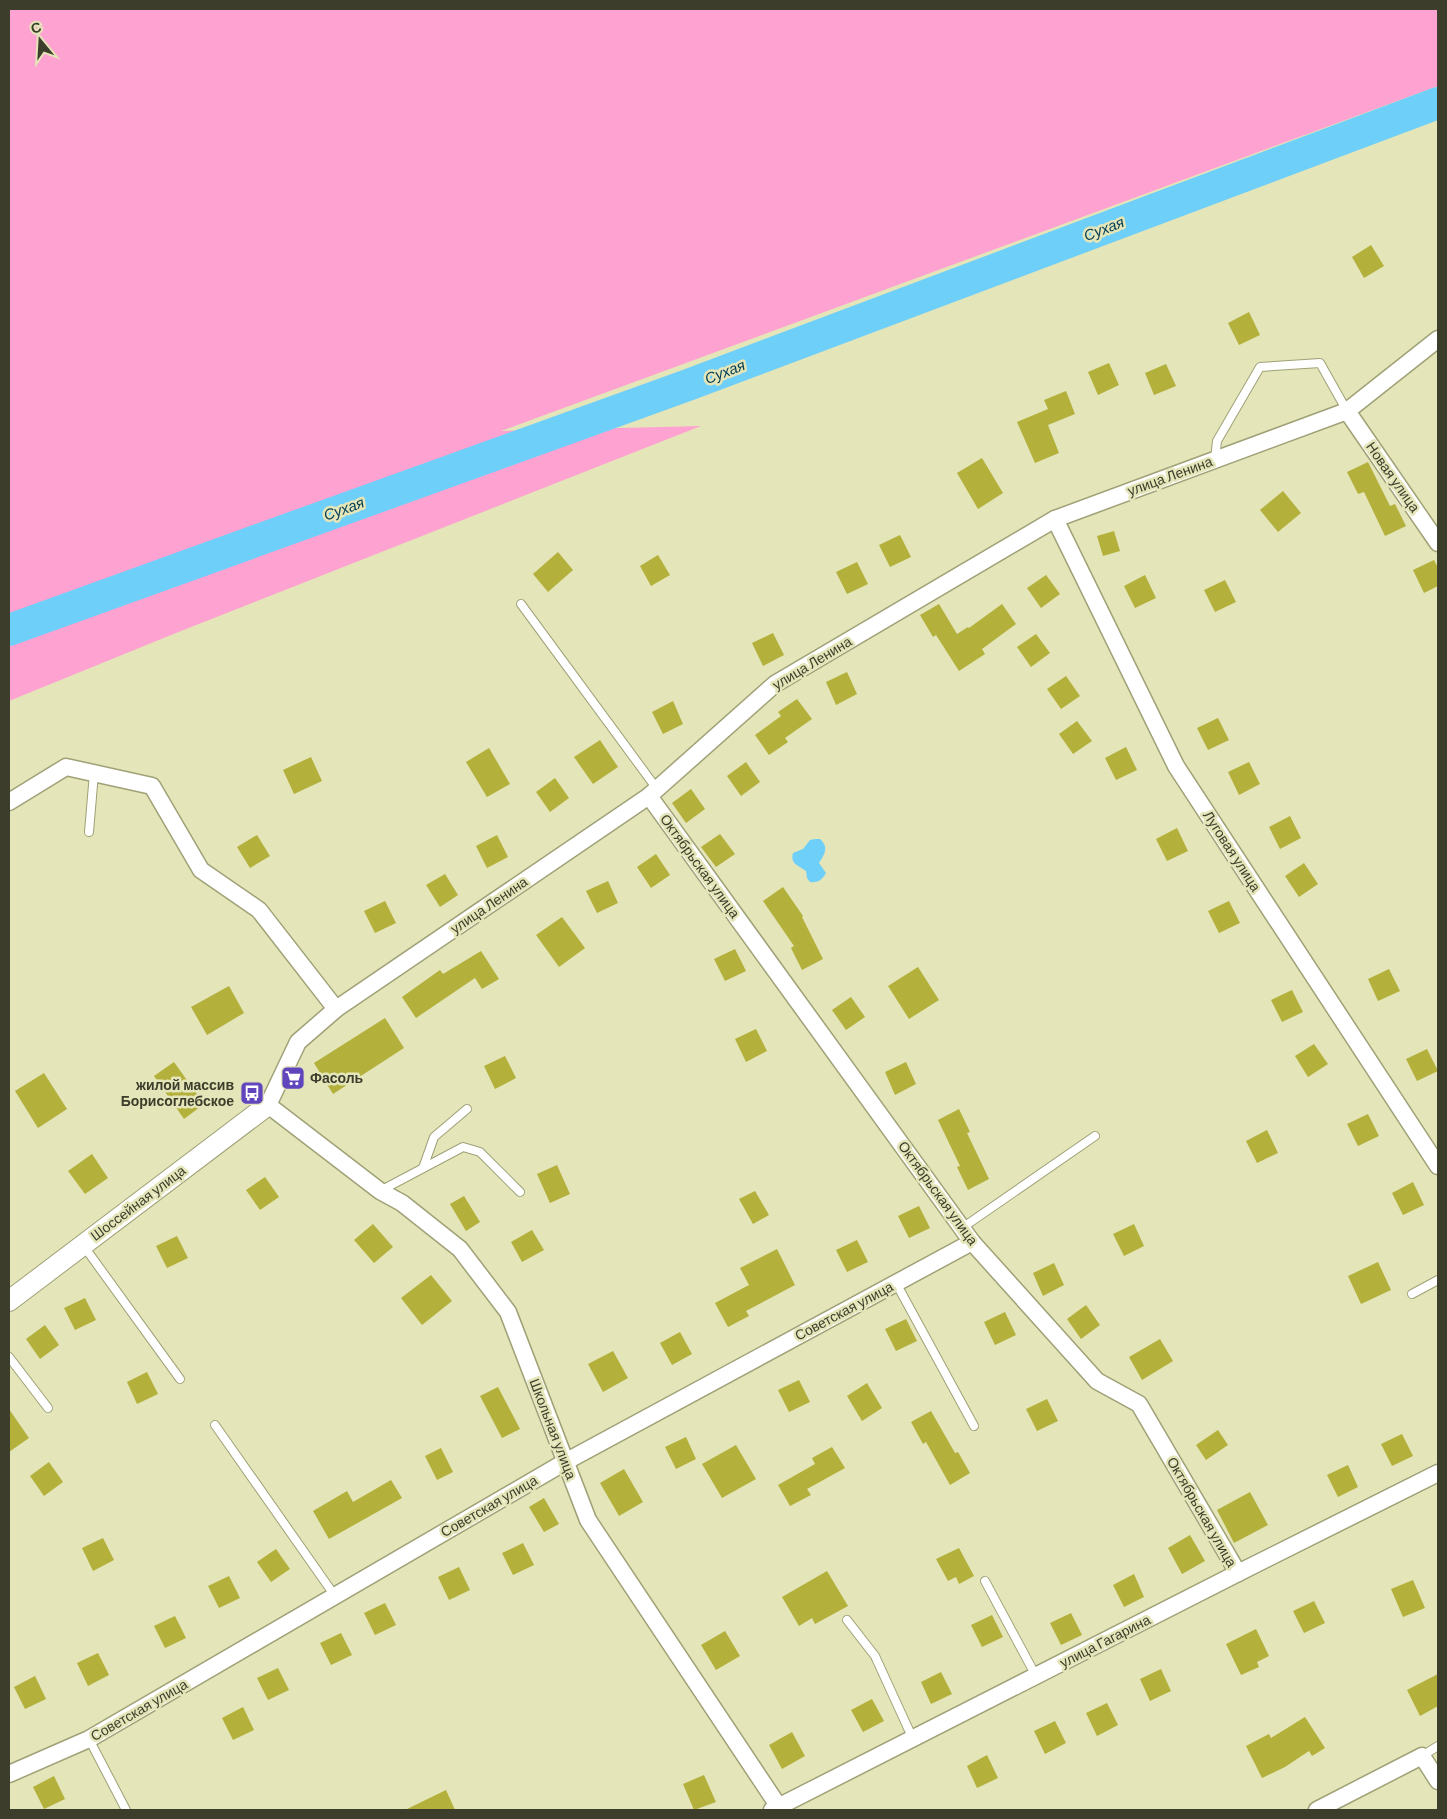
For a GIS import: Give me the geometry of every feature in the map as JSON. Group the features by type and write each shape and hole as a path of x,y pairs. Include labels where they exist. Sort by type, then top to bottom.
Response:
{"street":[{"name":"улица Ленина","path":"268,1105 298,1042 336,1009 653,793 775,684 1056,518 1347,411 1438,339"},
{"name":"Новая улица","path":"1347,411 1438,543"},
{"name":"Луговая улица","path":"1056,518 1176,766 1438,1166"},
{"path":"9,802 66,767 152,786 201,870 259,910 336,1009"},
{"name":"Октябрьская улица","path":"653,793 972,1242 1097,1381 1139,1404 1238,1573"},
{"name":"Школьная улица","path":"268,1105 380,1191 402,1203 460,1248 508,1312 588,1520 777,1809"},
{"name":"Шоссейная улица","path":"9,1301 268,1105"},
{"name":"Советская улица","path":"9,1774 89,1739 565,1462 972,1242"},
{"name":"улица Гагарина","path":"777,1809 1438,1473"},
{"path":"1317,1810 1422,1756 1438,1781"}],"lane":[{"path":"1215,460 1217,441 1260,367 1320,363 1347,411"},
{"path":"521,604 653,793"},
{"path":"89,832 94,773"},
{"path":"423,1168 434,1138 467,1109"},
{"path":"962,1228 1095,1136"},
{"path":"380,1191 463,1148 480,1152 520,1192"},
{"path":"83,1244 180,1379"},
{"path":"1412,1294 1438,1280"},
{"path":"896,1283 974,1426"},
{"path":"9,1357 48,1408"},
{"path":"215,1425 335,1596"},
{"path":"985,1581 1036,1676"},
{"path":"846,1620 875,1656 913,1739"},
{"path":"89,1739 126,1810"},
{"path":"1422,1756 1438,1746"}],"shaded area":[{"path":"9,9 1438,9 1438,86 501,431 701,426 176,633 9,701"}],"water":[{"path":"820,839 825,848 819,863 826,873 820,881 810,882 806,871 795,864 792,857 793,853 803,849 810,840"}],"building":[{"path":"1371,245 1384,266 1364,278 1352,257"},
{"path":"1249,312 1260,335 1239,345 1228,323"},
{"path":"1109,363 1119,385 1098,395 1088,372"},
{"path":"1166,364 1176,386 1154,395 1145,373"},
{"path":"1066,391 1075,414 1048,425 1059,453 1035,463 1017,422 1048,409 1044,400"},
{"path":"982,458 1003,493 978,509 957,473"},
{"path":"1368,462 1390,506 1395,504 1406,526 1385,536 1364,492 1358,494 1347,472"},
{"path":"1283,491 1301,513 1278,532 1260,510"},
{"path":"1114,531 1120,551 1103,556 1097,536"},
{"path":"900,535 911,557 890,567 879,545"},
{"path":"558,552 573,570 548,592 533,574"},
{"path":"658,555 670,575 651,586 640,566"},
{"path":"1434,560 1438,568 1438,586 1424,593 1413,570"},
{"path":"857,562 868,584 847,594 836,572"},
{"path":"1046,575 1060,594 1041,608 1027,588"},
{"path":"1145,575 1156,598 1135,608 1124,586"},
{"path":"1225,580 1236,602 1215,612 1204,590"},
{"path":"939,604 957,634 969,628 1002,604 1016,624 982,649 985,654 959,671 936,635 933,637 920,615"},
{"path":"773,633 784,655 763,666 752,643"},
{"path":"1036,634 1050,653 1031,667 1017,647"},
{"path":"847,672 857,694 836,705 826,682"},
{"path":"1066,676 1080,696 1061,709 1047,689"},
{"path":"797,699 812,719 785,738 788,742 769,755 755,735 781,716 778,712"},
{"path":"673,701 683,724 663,734 652,712"},
{"path":"1218,718 1229,740 1208,750 1197,728"},
{"path":"1077,721 1092,741 1073,754 1059,734"},
{"path":"600,740 618,767 593,784 574,757"},
{"path":"1126,747 1137,770 1116,780 1105,758"},
{"path":"489,748 510,784 487,797 466,762"},
{"path":"311,757 322,781 294,794 283,770"},
{"path":"746,762 760,782 741,796 727,776"},
{"path":"1249,762 1260,784 1239,795 1228,772"},
{"path":"555,778 569,798 550,812 536,792"},
{"path":"691,789 705,809 686,823 672,803"},
{"path":"1290,816 1301,838 1280,849 1269,827"},
{"path":"1177,828 1188,851 1167,861 1156,839"},
{"path":"720,834 735,854 716,867 701,847"},
{"path":"257,835 270,856 250,868 237,847"},
{"path":"497,835 508,857 487,868 476,846"},
{"path":"656,854 670,875 651,888 637,867"},
{"path":"1304,863 1318,884 1299,897 1285,876"},
{"path":"445,874 458,895 440,907 426,885"},
{"path":"608,881 618,903 597,913 586,891"},
{"path":"783,887 803,916 823,959 802,970 791,948 794,946 763,901"},
{"path":"385,901 396,923 375,933 364,911"},
{"path":"1229,901 1240,923 1219,933 1208,911"},
{"path":"562,917 585,948 559,967 536,935"},
{"path":"735,949 746,971 725,981 714,959"},
{"path":"481,951 499,979 482,989 475,978 416,1018 402,997 440,970 443,974"},
{"path":"918,967 939,1000 909,1019 888,986"},
{"path":"1389,969 1400,991 1378,1001 1368,979"},
{"path":"229,986 244,1013 207,1035 191,1007"},
{"path":"1292,990 1303,1012 1282,1022 1271,1000"},
{"path":"851,997 865,1017 846,1030 832,1010"},
{"path":"385,1018 404,1048 333,1094 314,1063"},
{"path":"756,1029 767,1051 746,1062 735,1039"},
{"path":"1314,1044 1328,1064 1308,1077 1295,1056"},
{"path":"1427,1049 1438,1071 1417,1081 1406,1059"},
{"path":"505,1056 516,1078 495,1089 484,1066"},
{"path":"174,1062 204,1104 184,1119 154,1076"},
{"path":"906,1062 916,1084 895,1095 885,1072"},
{"path":"44,1073 67,1109 38,1128 15,1091"},
{"path":"959,1109 970,1132 967,1133 989,1179 968,1190 957,1167 960,1166 938,1120"},
{"path":"1368,1114 1379,1136 1358,1146 1347,1124"},
{"path":"1267,1130 1278,1153 1257,1163 1246,1141"},
{"path":"92,1154 108,1178 85,1194 68,1171"},
{"path":"557,1165 570,1194 550,1203 537,1174"},
{"path":"265,1177 279,1197 260,1210 246,1190"},
{"path":"1413,1182 1424,1205 1403,1215 1392,1193"},
{"path":"755,1191 769,1215 753,1224 739,1199"},
{"path":"464,1196 480,1222 466,1231 450,1204"},
{"path":"919,1206 930,1228 909,1238 898,1216"},
{"path":"373,1224 393,1247 374,1263 354,1240"},
{"path":"1134,1224 1144,1246 1124,1256 1113,1234"},
{"path":"532,1230 544,1250 522,1262 511,1242"},
{"path":"177,1236 188,1258 167,1268 156,1246"},
{"path":"857,1240 868,1262 847,1272 836,1250"},
{"path":"777,1249 795,1285 746,1311 749,1316 728,1327 715,1303 749,1285 740,1268"},
{"path":"1378,1262 1391,1290 1361,1304 1348,1276"},
{"path":"1054,1263 1064,1285 1043,1296 1033,1273"},
{"path":"431,1275 452,1301 422,1325 401,1298"},
{"path":"85,1298 96,1320 75,1330 64,1308"},
{"path":"1086,1305 1100,1325 1081,1339 1067,1319"},
{"path":"1005,1312 1016,1335 995,1345 984,1322"},
{"path":"906,1319 917,1341 896,1351 885,1329"},
{"path":"45,1325 59,1345 40,1359 26,1339"},
{"path":"680,1332 692,1354 672,1365 660,1343"},
{"path":"1160,1339 1173,1361 1142,1380 1129,1357"},
{"path":"613,1351 628,1378 603,1392 588,1364"},
{"path":"147,1372 158,1394 137,1404 127,1382"},
{"path":"799,1380 810,1402 789,1412 778,1390"},
{"path":"867,1383 882,1408 862,1421 847,1396"},
{"path":"498,1387 520,1429 502,1438 480,1396"},
{"path":"1047,1399 1058,1421 1037,1431 1026,1409"},
{"path":"9,1409 29,1438 9,1452"},
{"path":"931,1411 955,1453 958,1452 970,1473 950,1485 926,1442 923,1444 911,1422"},
{"path":"1218,1430 1228,1445 1206,1460 1196,1445"},
{"path":"1402,1434 1413,1456 1392,1466 1381,1444"},
{"path":"686,1437 696,1459 676,1469 665,1447"},
{"path":"736,1445 756,1479 722,1498 702,1464"},
{"path":"832,1447 845,1468 807,1489 811,1495 790,1506 778,1485 815,1464 812,1458"},
{"path":"441,1448 453,1472 437,1480 425,1456"},
{"path":"49,1462 63,1482 44,1496 30,1476"},
{"path":"1348,1465 1358,1487 1338,1497 1327,1475"},
{"path":"624,1469 643,1502 619,1516 600,1483"},
{"path":"391,1480 402,1498 329,1539 313,1511 347,1491 353,1502"},
{"path":"1250,1492 1268,1525 1234,1543 1217,1510"},
{"path":"544,1498 559,1524 544,1532 529,1507"},
{"path":"1190,1535 1205,1561 1182,1574 1168,1548"},
{"path":"103,1538 114,1560 93,1571 82,1548"},
{"path":"523,1543 534,1565 513,1575 502,1553"},
{"path":"959,1548 974,1576 959,1584 956,1577 948,1581 936,1559"},
{"path":"276,1549 290,1569 271,1582 257,1562"},
{"path":"459,1567 470,1590 449,1600 438,1577"},
{"path":"827,1571 848,1606 815,1624 812,1618 799,1626 782,1597"},
{"path":"1134,1574 1144,1597 1124,1607 1113,1585"},
{"path":"229,1576 240,1598 219,1608 208,1586"},
{"path":"1413,1580 1425,1608 1403,1617 1391,1589"},
{"path":"1314,1601 1325,1623 1304,1633 1293,1611"},
{"path":"385,1603 396,1625 375,1635 364,1613"},
{"path":"1071,1613 1082,1635 1061,1645 1050,1623"},
{"path":"992,1615 1003,1637 982,1647 971,1625"},
{"path":"175,1616 186,1638 165,1648 154,1626"},
{"path":"1256,1629 1269,1656 1257,1662 1259,1667 1241,1675 1226,1644"},
{"path":"725,1631 740,1656 716,1670 701,1645"},
{"path":"341,1633 352,1655 331,1665 320,1643"},
{"path":"98,1653 109,1675 88,1686 77,1663"},
{"path":"278,1668 289,1690 268,1700 257,1678"},
{"path":"1161,1669 1171,1691 1150,1701 1140,1679"},
{"path":"941,1672 952,1694 931,1704 921,1682"},
{"path":"1438,1674 1438,1706 1420,1716 1407,1690"},
{"path":"35,1676 46,1699 25,1709 14,1687"},
{"path":"872,1699 884,1721 863,1732 851,1710"},
{"path":"1107,1703 1118,1725 1097,1736 1086,1713"},
{"path":"243,1707 254,1730 233,1740 222,1718"},
{"path":"1305,1717 1325,1748 1312,1756 1309,1751 1285,1767 1262,1778 1246,1746 1269,1734 1271,1738"},
{"path":"1055,1721 1066,1743 1045,1754 1034,1731"},
{"path":"792,1732 805,1756 782,1769 769,1745"},
{"path":"987,1755 998,1778 977,1788 967,1766"},
{"path":"704,1775 716,1802 694,1810 683,1784"},
{"path":"54,1776 65,1799 44,1809 33,1787"},
{"path":"446,1790 455,1810 405,1810"}],"waterway":[{"name":"Сухая","path":"9,630 688,385 1438,103"}],"place":[{"name":"Фасоль","path":"293,1078"},
{"name":"жилой массив Борисоглебское","path":"252,1093"}]}
